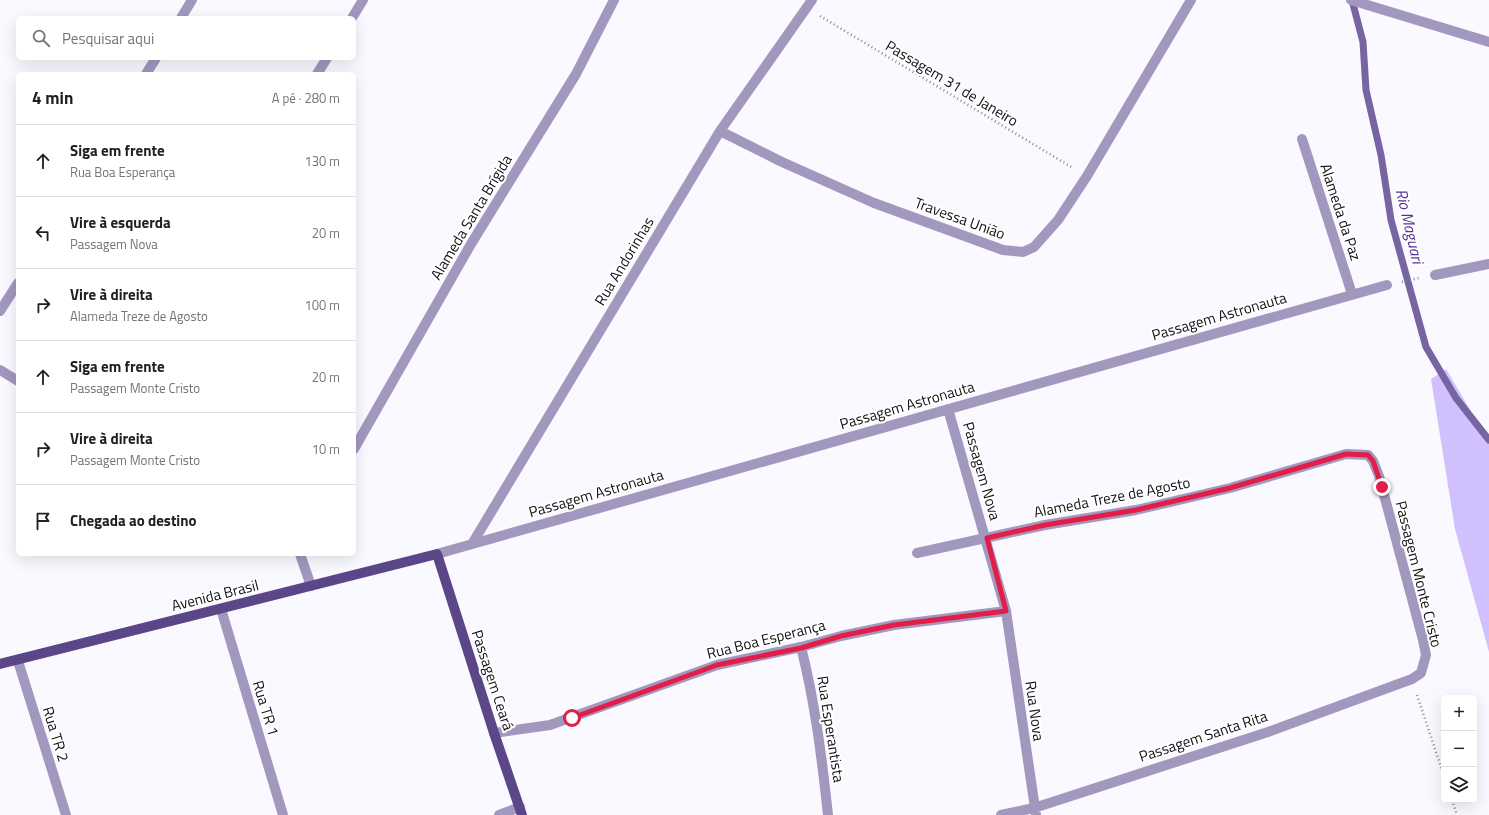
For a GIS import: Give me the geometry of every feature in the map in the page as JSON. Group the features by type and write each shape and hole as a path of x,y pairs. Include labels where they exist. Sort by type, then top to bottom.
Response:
{"main road":[{"name":"Avenida Brasil","path":"0,664 18,661 437,554"},
{"name":"Passagem Ceará","path":"437,554 494,733 521,811"}],"street":[{"path":"182,16 192,0"},
{"path":"353,16 363,0"},
{"name":"Alameda Santa Brígida","path":"356,445 471,244 576,74 614,0"},
{"name":"Travessa União","path":"720,131 782,162 874,203 1003,250 1023,252 1034,247 1058,220 1087,176 1191,0"},
{"path":"1354,1 1489,42"},
{"name":"Rua Andorinhas","path":"472,544 720,131 809,4"},
{"path":"147,72 155,60"},
{"path":"318,72 326,60"},
{"name":"Alameda da Paz","path":"1302,139 1352,294"},
{"path":"1435,275 1489,264"},
{"name":"Passagem Astronauta","path":"437,554 1387,285"},
{"path":"0,311 16,286"},
{"path":"0,370 16,380"},
{"name":"Passagem Nova","path":"948,409 987,538 1006,611"},
{"name":"Passagem Monte Cristo","path":"1312,466 1346,454 1368,455 1373,461 1379,476 1426,655 1421,673 1412,679"},
{"name":"Alameda Treze de Agosto","path":"917,553 1045,525 1136,510 1230,488 1312,466"},
{"path":"301,556 311,586"},
{"name":"Rua TR 1","path":"221,609 283,815"},
{"name":"Rua Boa Esperança","path":"494,733 550,725 717,665 801,648 841,636 894,625 1006,611"},
{"name":"Rua Nova","path":"1006,611 1035,811"},
{"name":"Rua Esperantista","path":"801,648 808,677 823,763 828,815"},
{"name":"Rua TR 2","path":"18,661 66,815"},
{"name":"Passagem Santa Rita","path":"1001,815 1035,811 1268,732 1412,679"},
{"path":"499,815 521,811"}],"path":[{"name":"Passagem 31 de Janeiro","path":"809,4 1087,176"},
{"path":"1400,282 1435,275"},
{"path":"1412,679 1441,767"},
{"path":"1453,803 1457,815"}],"shaded area":[{"path":"1446,369 1483,432 1489,438 1489,652 1455,529 1431,379"}],"waterway":[{"name":"Rio Maguari","path":"1352,0 1363,42 1366,90 1381,155 1391,220 1426,347 1456,398 1489,440"}],"route":[{"path":"572,718 717,665 801,648 841,636 894,625 1006,611 987,538 1045,525 1136,510 1230,488 1312,466 1346,454 1368,455 1373,461 1382,487"}]}
